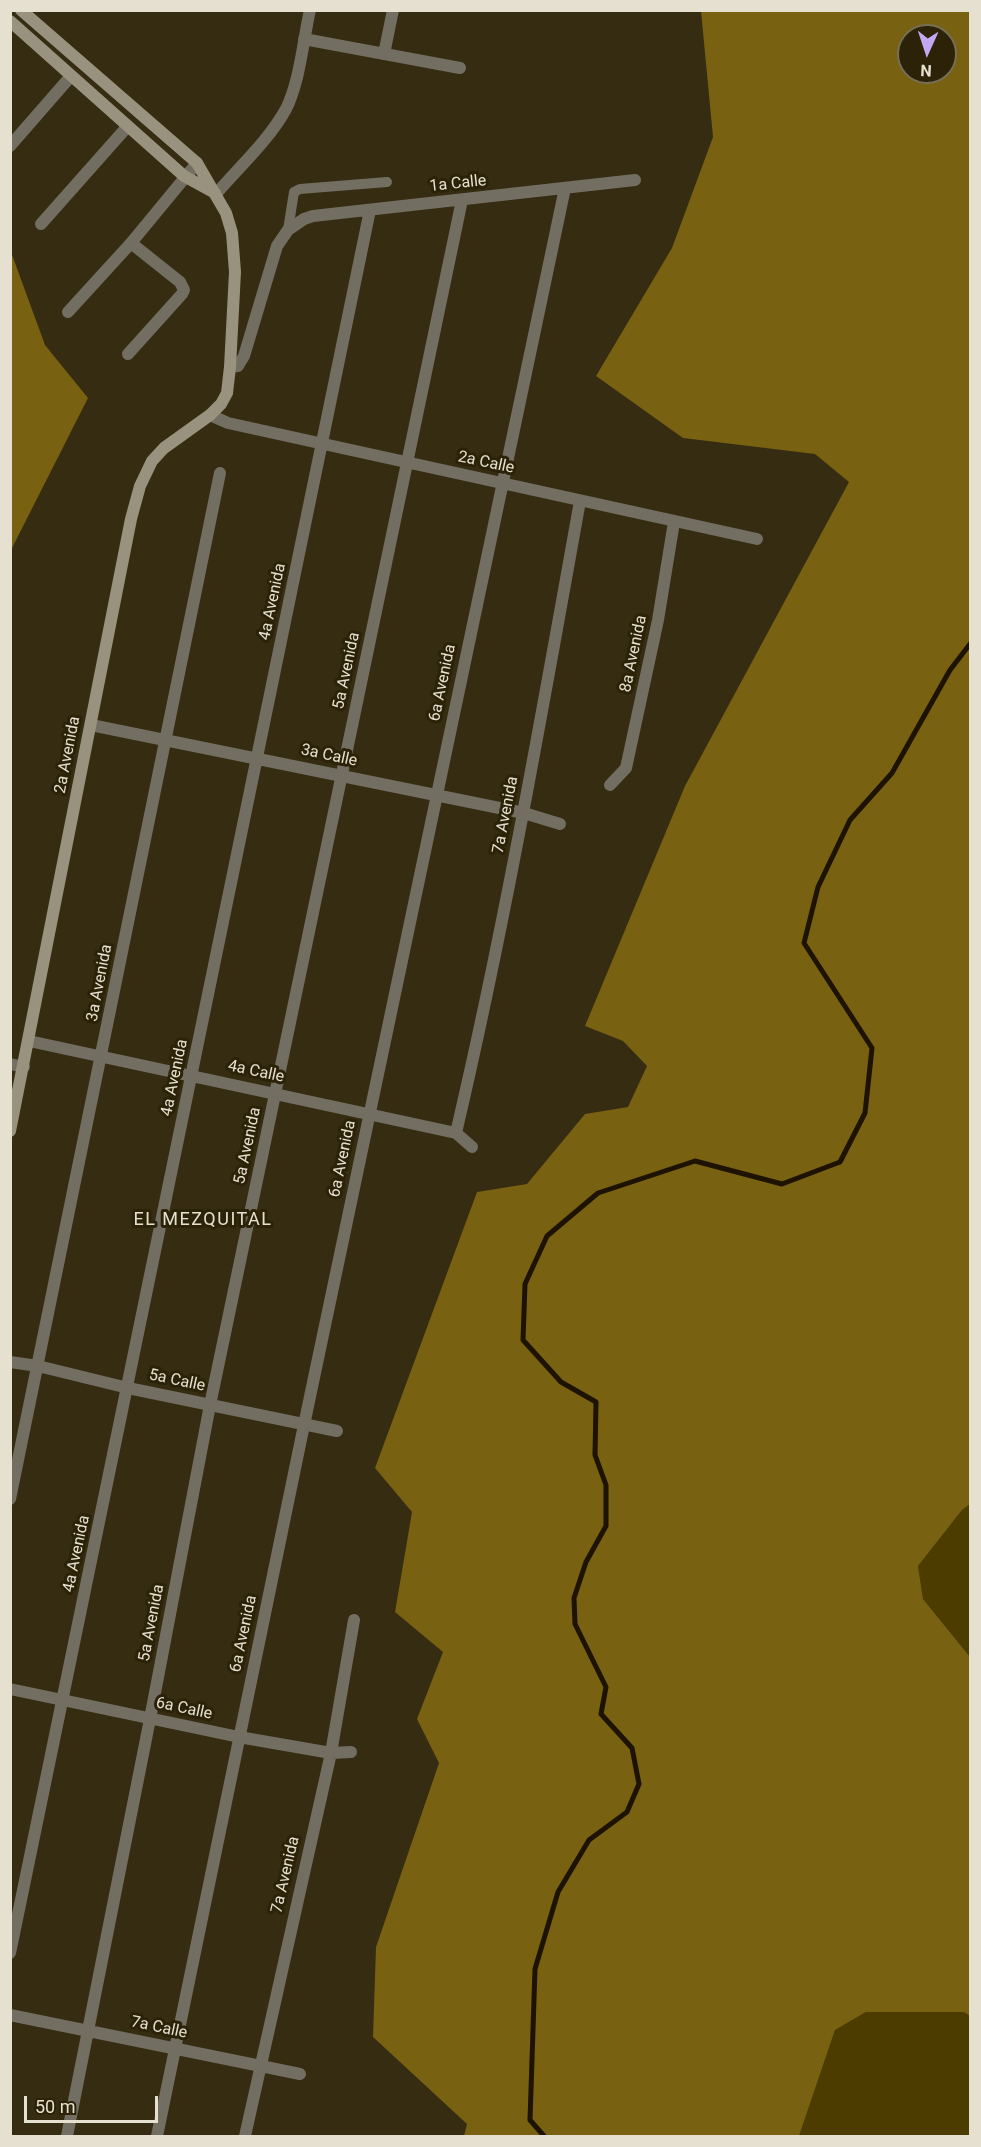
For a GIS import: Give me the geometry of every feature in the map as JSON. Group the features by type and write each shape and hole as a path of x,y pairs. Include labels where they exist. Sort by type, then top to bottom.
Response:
{"main road":[{"name":"2a Avenida","path":"10,1131 131,519 144,476 157,455 210,415 221,404 227,393 234,244 226,213 197,163 21,10"},
{"path":"12,26 184,176 216,194"}],"street":[{"path":"216,194 273,129 286,109 293,91 310,10"},
{"path":"384,54 393,10"},
{"path":"304,39 460,68"},
{"path":"10,146 71,76"},
{"path":"41,224 127,127"},
{"path":"68,312 131,243 197,163"},
{"name":"1a Calle","path":"288,230 313,216 635,180"},
{"name":"6a Avenida","path":"157,2136 304,1425 565,188"},
{"name":"5a Avenida","path":"67,2136 210,1405 462,200"},
{"name":"4a Avenida","path":"10,1953 370,210"},
{"path":"230,367 238,366 242,362 274,256 288,230"},
{"path":"128,354 184,290 180,282 131,243"},
{"name":"2a Calle","path":"210,415 228,423 757,539"},
{"name":"3a Avenida","path":"10,1499 220,473"},
{"name":"7a Avenida","path":"456,1133 524,813 580,501"},
{"name":"8a Avenida","path":"610,785 627,768 658,620 674,522"},
{"name":"3a Calle","path":"91,724 524,813 560,824"},
{"name":"4a Calle","path":"28,1041 456,1133 472,1147"},
{"path":"10,1064 24,1067"},
{"name":"5a Calle","path":"10,1362 38,1366 128,1388 337,1431"},
{"name":"7a Avenida","path":"245,2136 331,1753 354,1620"},
{"name":"6a Calle","path":"10,1689 239,1737 331,1753 351,1752"},
{"name":"7a Calle","path":"10,2015 300,2074"}],"lane":[{"path":"288,230 294,192 300,189 387,182"}],"shaded area":[{"path":"701,11 970,11 970,1504 962,1510 918,1566 923,1599 970,1657 970,2016 964,2012 866,2012 835,2030 799,2136 464,2136 467,2124 373,2037 376,1947 439,1763 417,1719 443,1652 395,1612 412,1512 375,1468 477,1192 527,1184 585,1114 628,1107 647,1066 623,1041 585,1026 685,786 849,482 815,454 683,438 596,376 672,248 713,137"},
{"path":"11,252 45,345 88,398 11,550"},
{"path":"970,1504 970,1657 923,1599 918,1566 962,1510"},
{"path":"866,2012 964,2012 970,2016 970,2136 799,2136 835,2030"}],"waterway":[{"path":"544,2136 530,2120 535,1969 558,1892 589,1840 627,1812 639,1784 632,1748 601,1714 606,1687 575,1624 574,1598 586,1562 606,1526 606,1485 595,1455 596,1402 561,1382 523,1340 525,1284 547,1236 598,1193 695,1161 782,1184 840,1162 865,1113 872,1048 804,943 818,887 850,820 892,773 950,670 970,644"}],"district":[{"name":"EL MEZQUITAL","path":"203,1220"}]}
